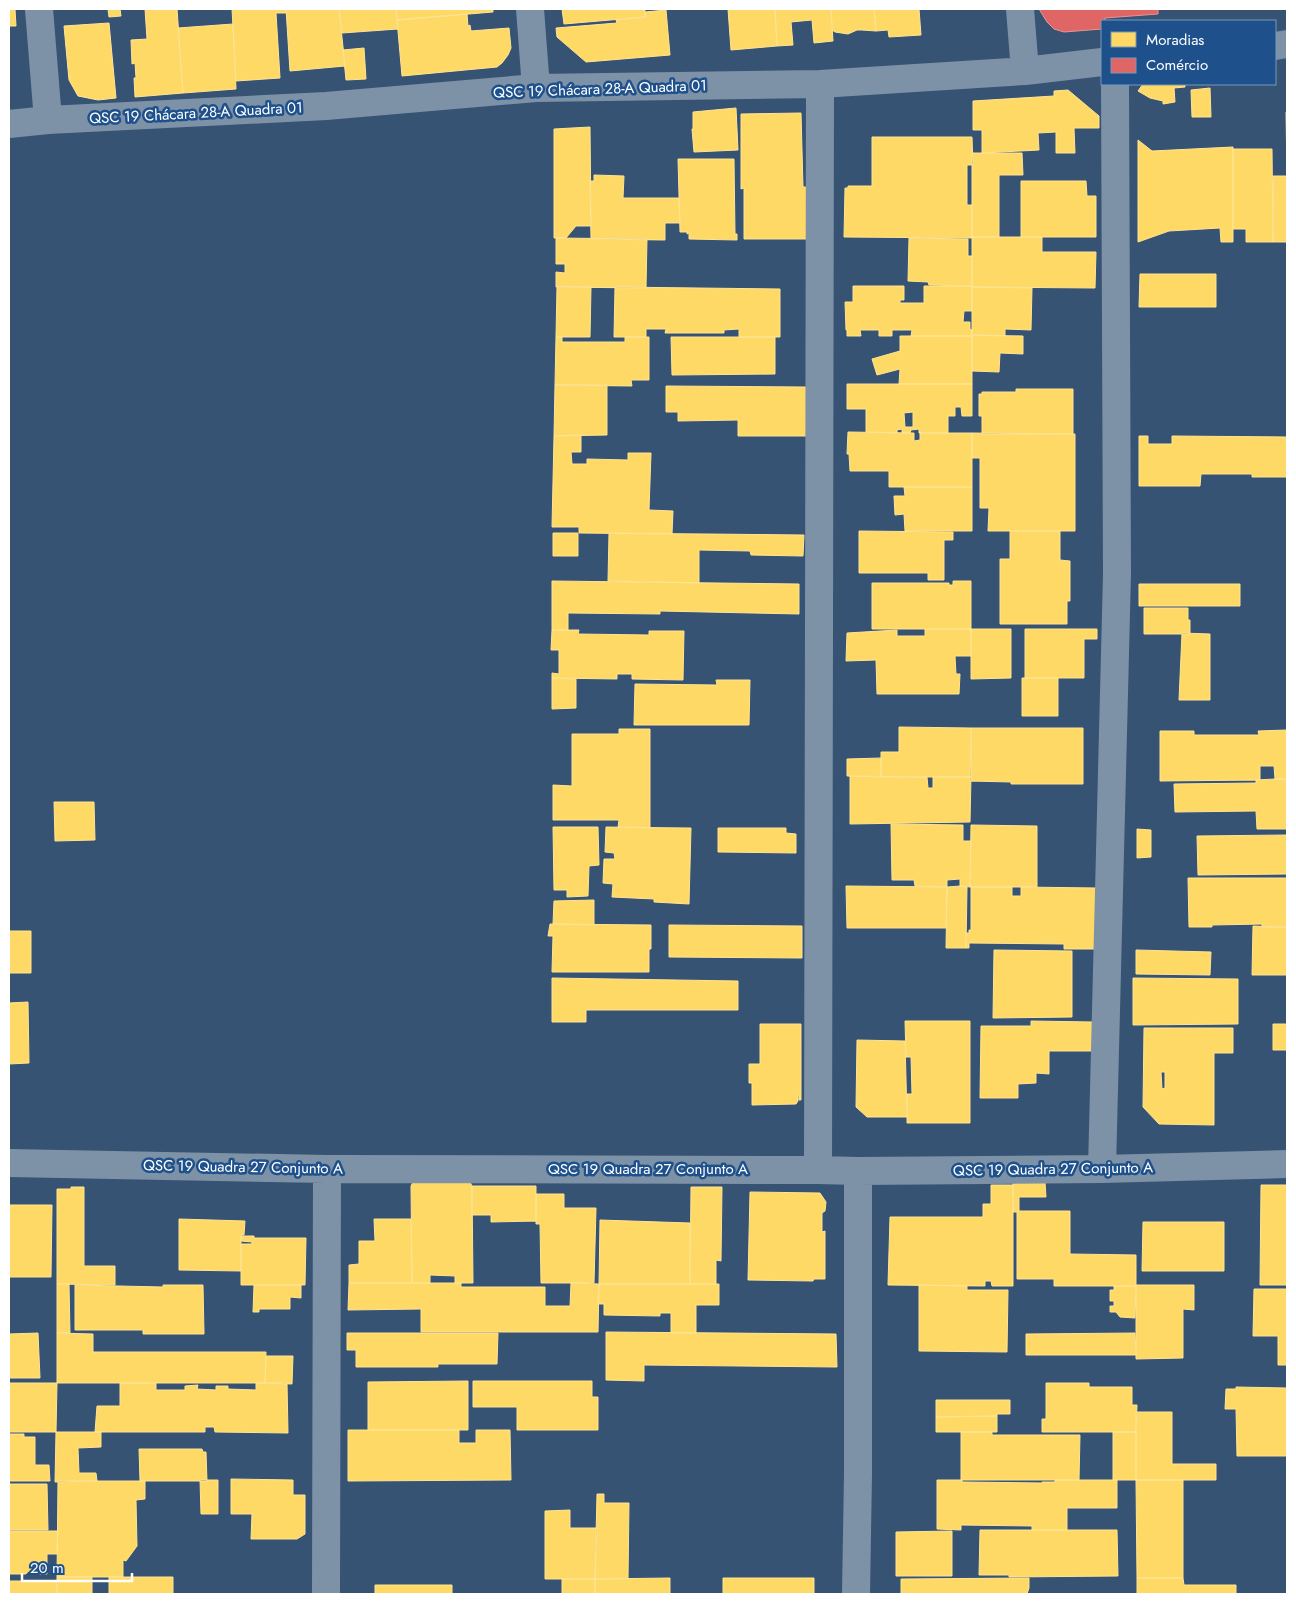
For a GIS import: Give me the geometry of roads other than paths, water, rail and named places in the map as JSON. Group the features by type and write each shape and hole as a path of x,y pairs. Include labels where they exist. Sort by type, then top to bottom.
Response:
{"street":[{"path":"39,9 48,120"},
{"path":"530,9 536,88"},
{"path":"1020,9 1025,70"},
{"name":"QSC 19 Chácara 28-A Quadra 01","path":"9,124 48,120 326,106 536,88 820,84 1025,70 1101,62"},
{"path":"818,1170 820,84"},
{"path":"1102,1169 1117,574 1115,85"},
{"name":"QSC 19 Quadra 27 Conjunto A","path":"9,1163 327,1168 858,1171 1102,1169 1287,1164"},
{"path":"326,1594 327,1168"},
{"path":"856,1594 858,1171"}]}
